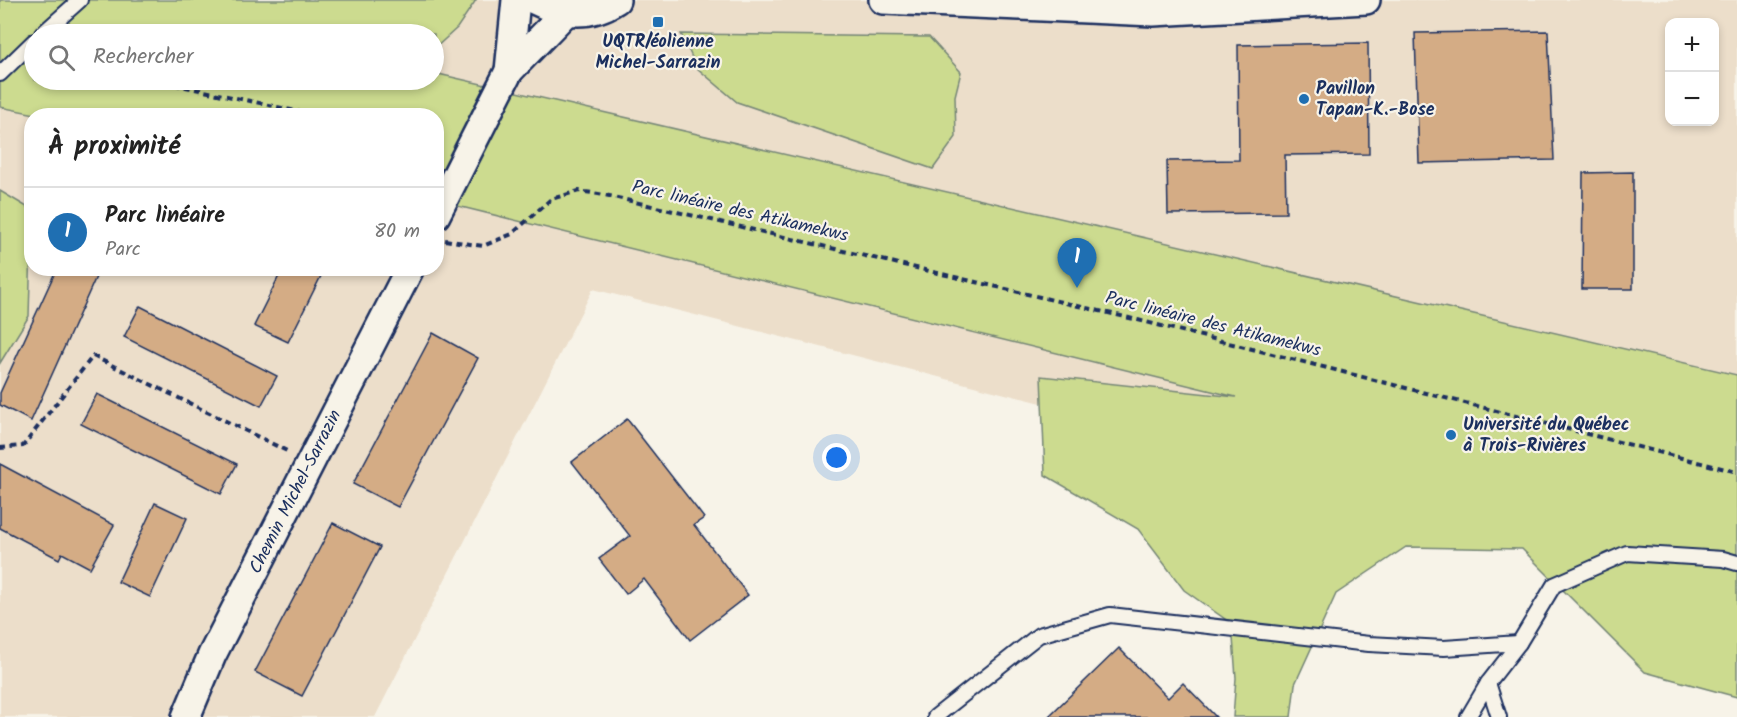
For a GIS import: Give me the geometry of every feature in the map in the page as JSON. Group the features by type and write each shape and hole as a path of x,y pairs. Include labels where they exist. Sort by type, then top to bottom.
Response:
{"street":[{"path":"509,71 516,0"},
{"path":"534,0 552,9 566,12 594,11 616,0"},
{"path":"883,0 1153,6 1366,0"},
{"path":"444,199 509,71 566,12"},
{"name":"Chemin Michel-Sarrazin","path":"186,717 213,655 406,276"}],"lane":[{"path":"53,24 80,0"},
{"path":"0,74 24,51"},
{"path":"1468,717 1488,683 1519,643 1554,585 1628,553 1723,559 1737,563"},
{"path":"935,717 1039,635 1110,615 1369,644 1444,648 1519,643"},
{"path":"1488,683 1499,717"}],"path":[{"path":"200,90 282,108"},
{"name":"Parc linéaire des Atikamekws","path":"449,242 483,246 512,234 550,199 579,191 604,195 1138,320 1737,471"},
{"path":"0,448 23,446 93,356 312,463"}],"shaded area":[{"name":"Université du Québec à Trois-Rivières","path":"0,0 1737,0 1737,580 593,289 375,717 0,717"}],"green space":[{"path":"0,0 476,0 457,28 444,40 444,24 24,24 24,90 444,90 444,75 1737,375 1737,697 1645,672 1522,549 1406,547 1336,594 1295,684 1291,717 1233,717 1236,678 1232,624 1184,590 1138,529 1045,475 1041,376 1236,397 444,203 444,108 24,108 24,112 0,107"},
{"path":"681,34 929,37 961,72 955,96 956,137 933,169 737,102 697,68"},
{"path":"0,191 24,205 24,276 30,276 29,316 0,363"}],"building":[{"path":"1548,31 1554,160 1419,163 1415,33"},
{"name":"Pavillon Tapan-K.-Bose","path":"1368,43 1369,154 1285,155 1286,213 1168,214 1167,161 1239,160 1238,45"},
{"path":"1633,172 1633,289 1582,289 1583,173"},
{"path":"53,276 96,276 31,421 0,405 0,393"},
{"path":"279,276 321,276 288,342 254,326"},
{"path":"140,306 277,376 261,406 124,337"},
{"path":"433,333 478,358 398,507 353,484"},
{"path":"97,394 237,464 221,494 81,424"},
{"path":"627,419 704,518 694,525 748,595 690,640 644,579 626,594 599,559 630,536 572,462"},
{"path":"0,464 114,525 90,568 62,553 59,559 0,528"},
{"path":"155,503 187,518 150,597 118,582"},
{"path":"333,523 380,547 302,696 255,672"},
{"path":"1119,648 1168,698 1183,683 1216,717 1048,717"}],"place":[{"name":"UQTR/éolienne Michel-Sarrazin","path":"658,22"},
{"name":"Pavillon Tapan-K.-Bose","path":"1304,99"},
{"name":"Parc linéaire","path":"1077,288"},
{"name":"Université du Québec à Trois-Rivières","path":"1451,435"}]}
